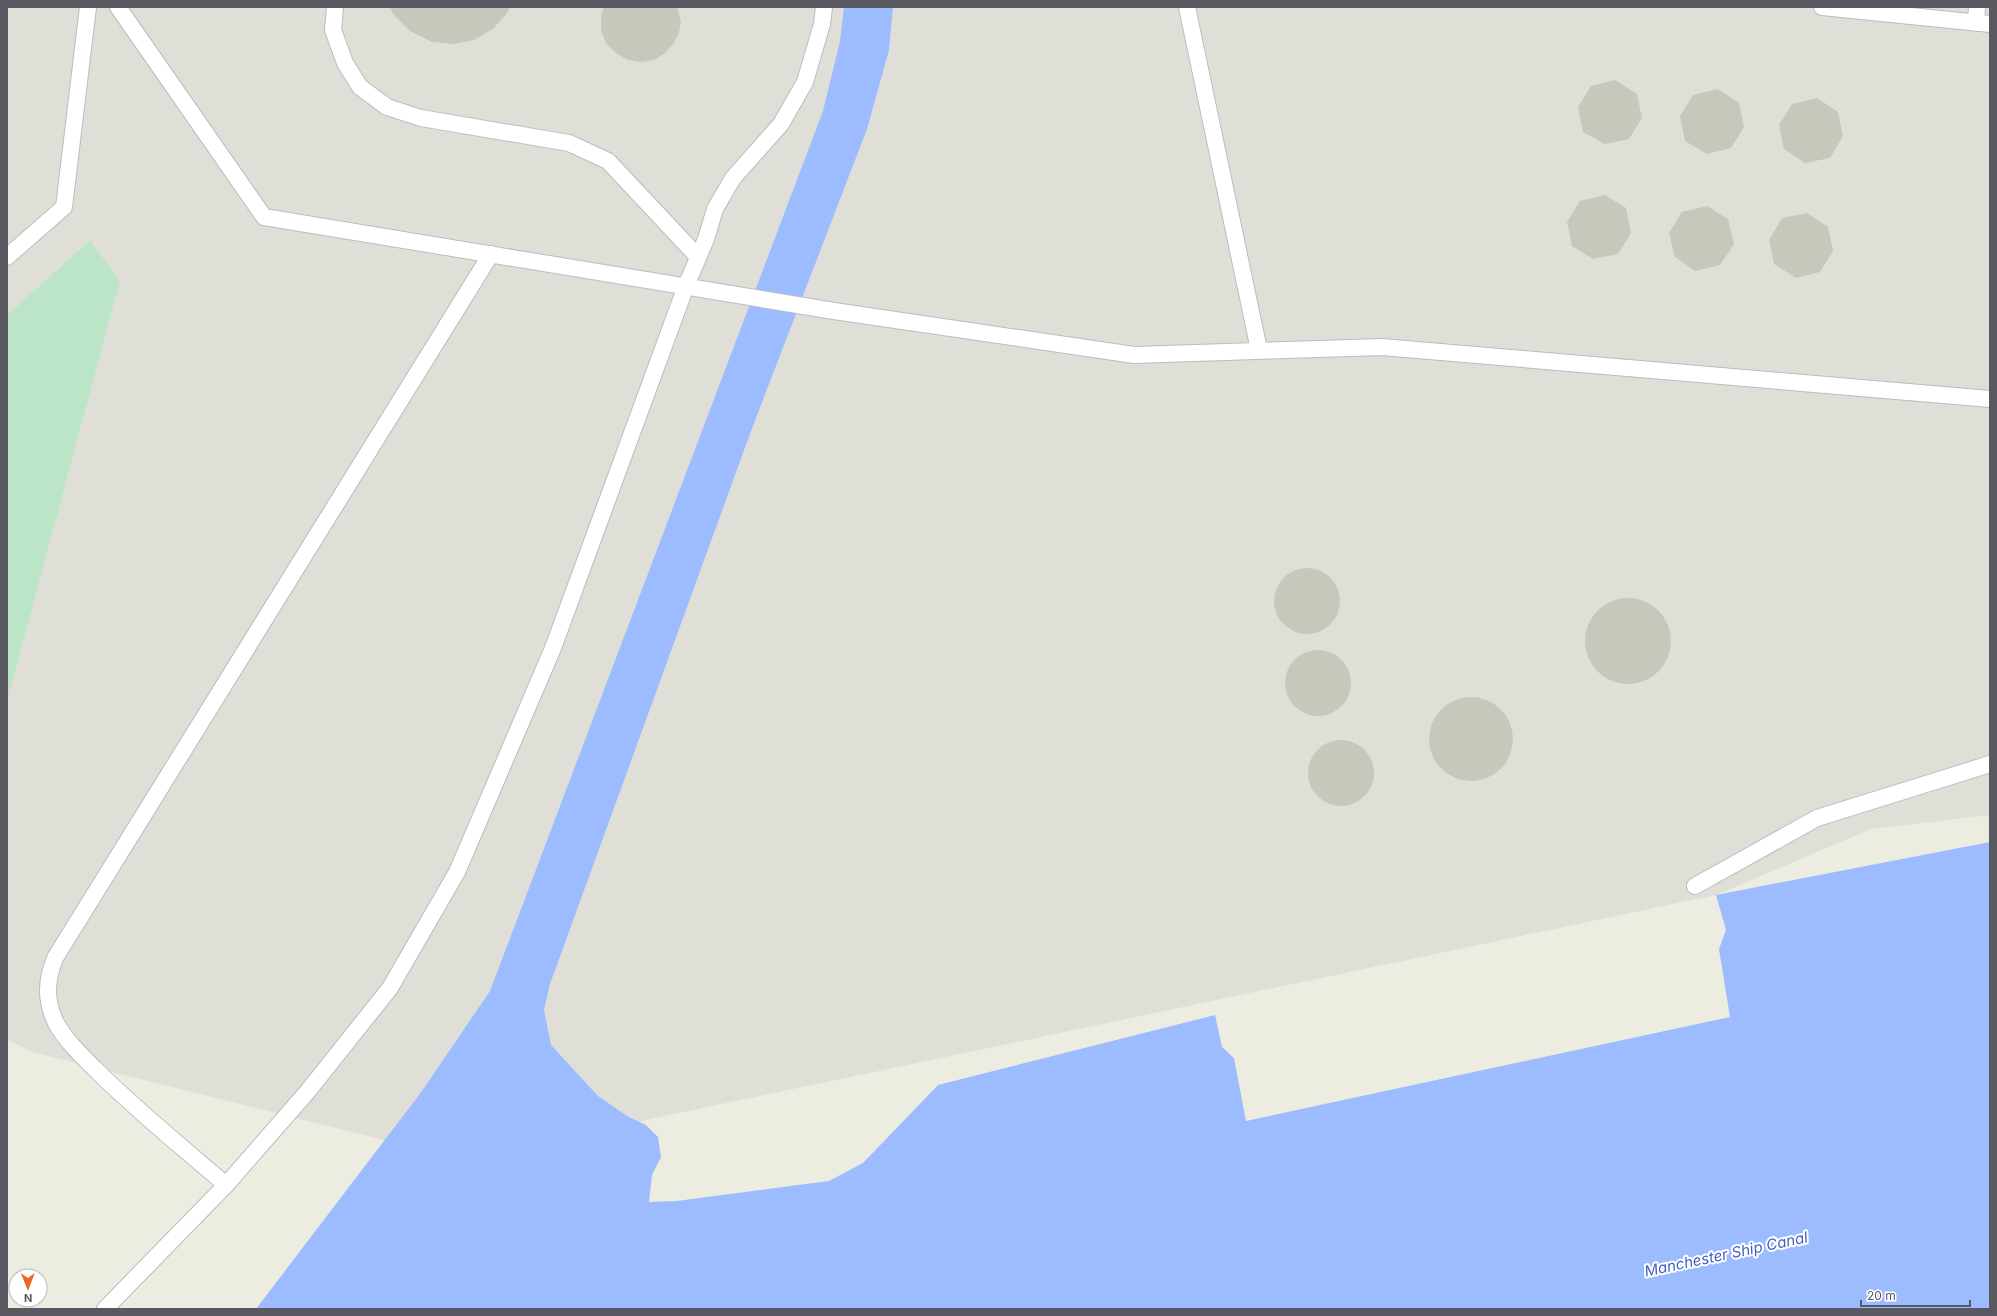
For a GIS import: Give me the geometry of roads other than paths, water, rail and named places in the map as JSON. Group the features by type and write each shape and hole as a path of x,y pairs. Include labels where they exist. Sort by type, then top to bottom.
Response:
{"lane":[{"path":"7,257 64,207 88,7"},
{"path":"118,7 264,217 834,311 1134,356 1259,350 1382,347 1990,399"},
{"path":"335,7 333,30 345,63 360,87 387,108 421,118 569,142 608,161 698,257"},
{"path":"105,1309 226,1185 308,1091 390,988 458,872 552,648 715,209 733,178 781,124 805,82 822,24 824,7"},
{"path":"1187,7 1259,350"},
{"path":"1822,7 1981,18"},
{"path":"226,1185 119,1093 66,1040 56,1022 48,1002 48,976 55,958 491,254"},
{"path":"1695,886 1818,818 1990,764"}],"water":[{"name":"Manchester Ship Canal","path":"844,7 893,7 889,50 867,129 751,431 550,984 544,1010 551,1045 598,1096 627,1116 646,1125 658,1137 661,1157 652,1175 649,1202 677,1201 829,1181 863,1163 938,1085 1215,1015 1222,1047 1234,1058 1246,1121 1730,1017 1719,949 1726,930 1716,895 1990,842 1990,1309 256,1309 422,1091 490,991 823,111 840,41"}]}
